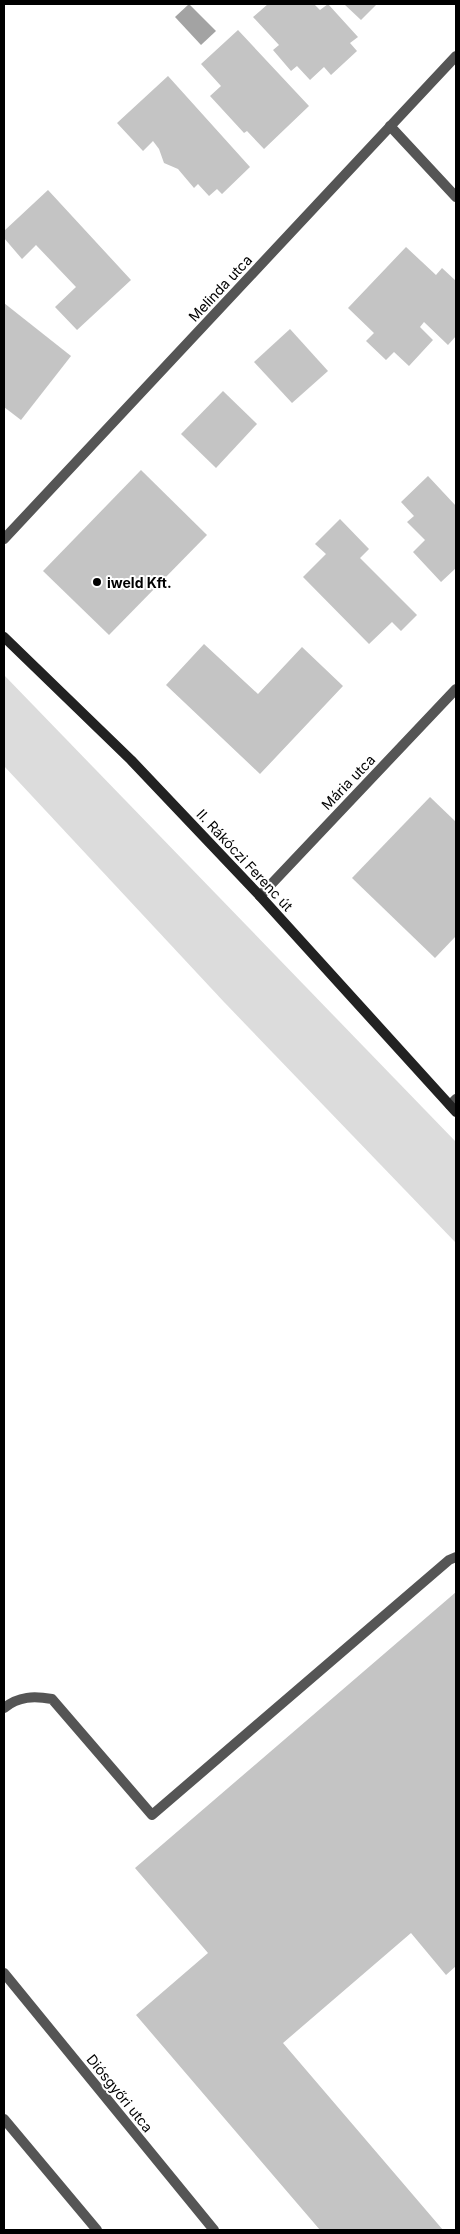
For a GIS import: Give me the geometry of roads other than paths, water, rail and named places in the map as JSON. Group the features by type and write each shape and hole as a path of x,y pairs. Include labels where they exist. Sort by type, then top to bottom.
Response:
{"main road":[{"name":"II. Rákóczi Ferenc út","path":"4,637 131,760 454,1105"}],"street":[{"name":"Melinda utca","path":"4,538 456,56"},
{"path":"390,126 456,197"},
{"name":"Mária utca","path":"260,896 456,689"},
{"path":"4,1708 8,1704 32,1696 52,1700 152,1815 449,1560 456,1557"},
{"name":"Diósgyőri utca","path":"4,1973 214,2230"},
{"path":"4,2119 97,2230"}],"place":[{"name":"iweld Kft.","path":"97,582"}]}
